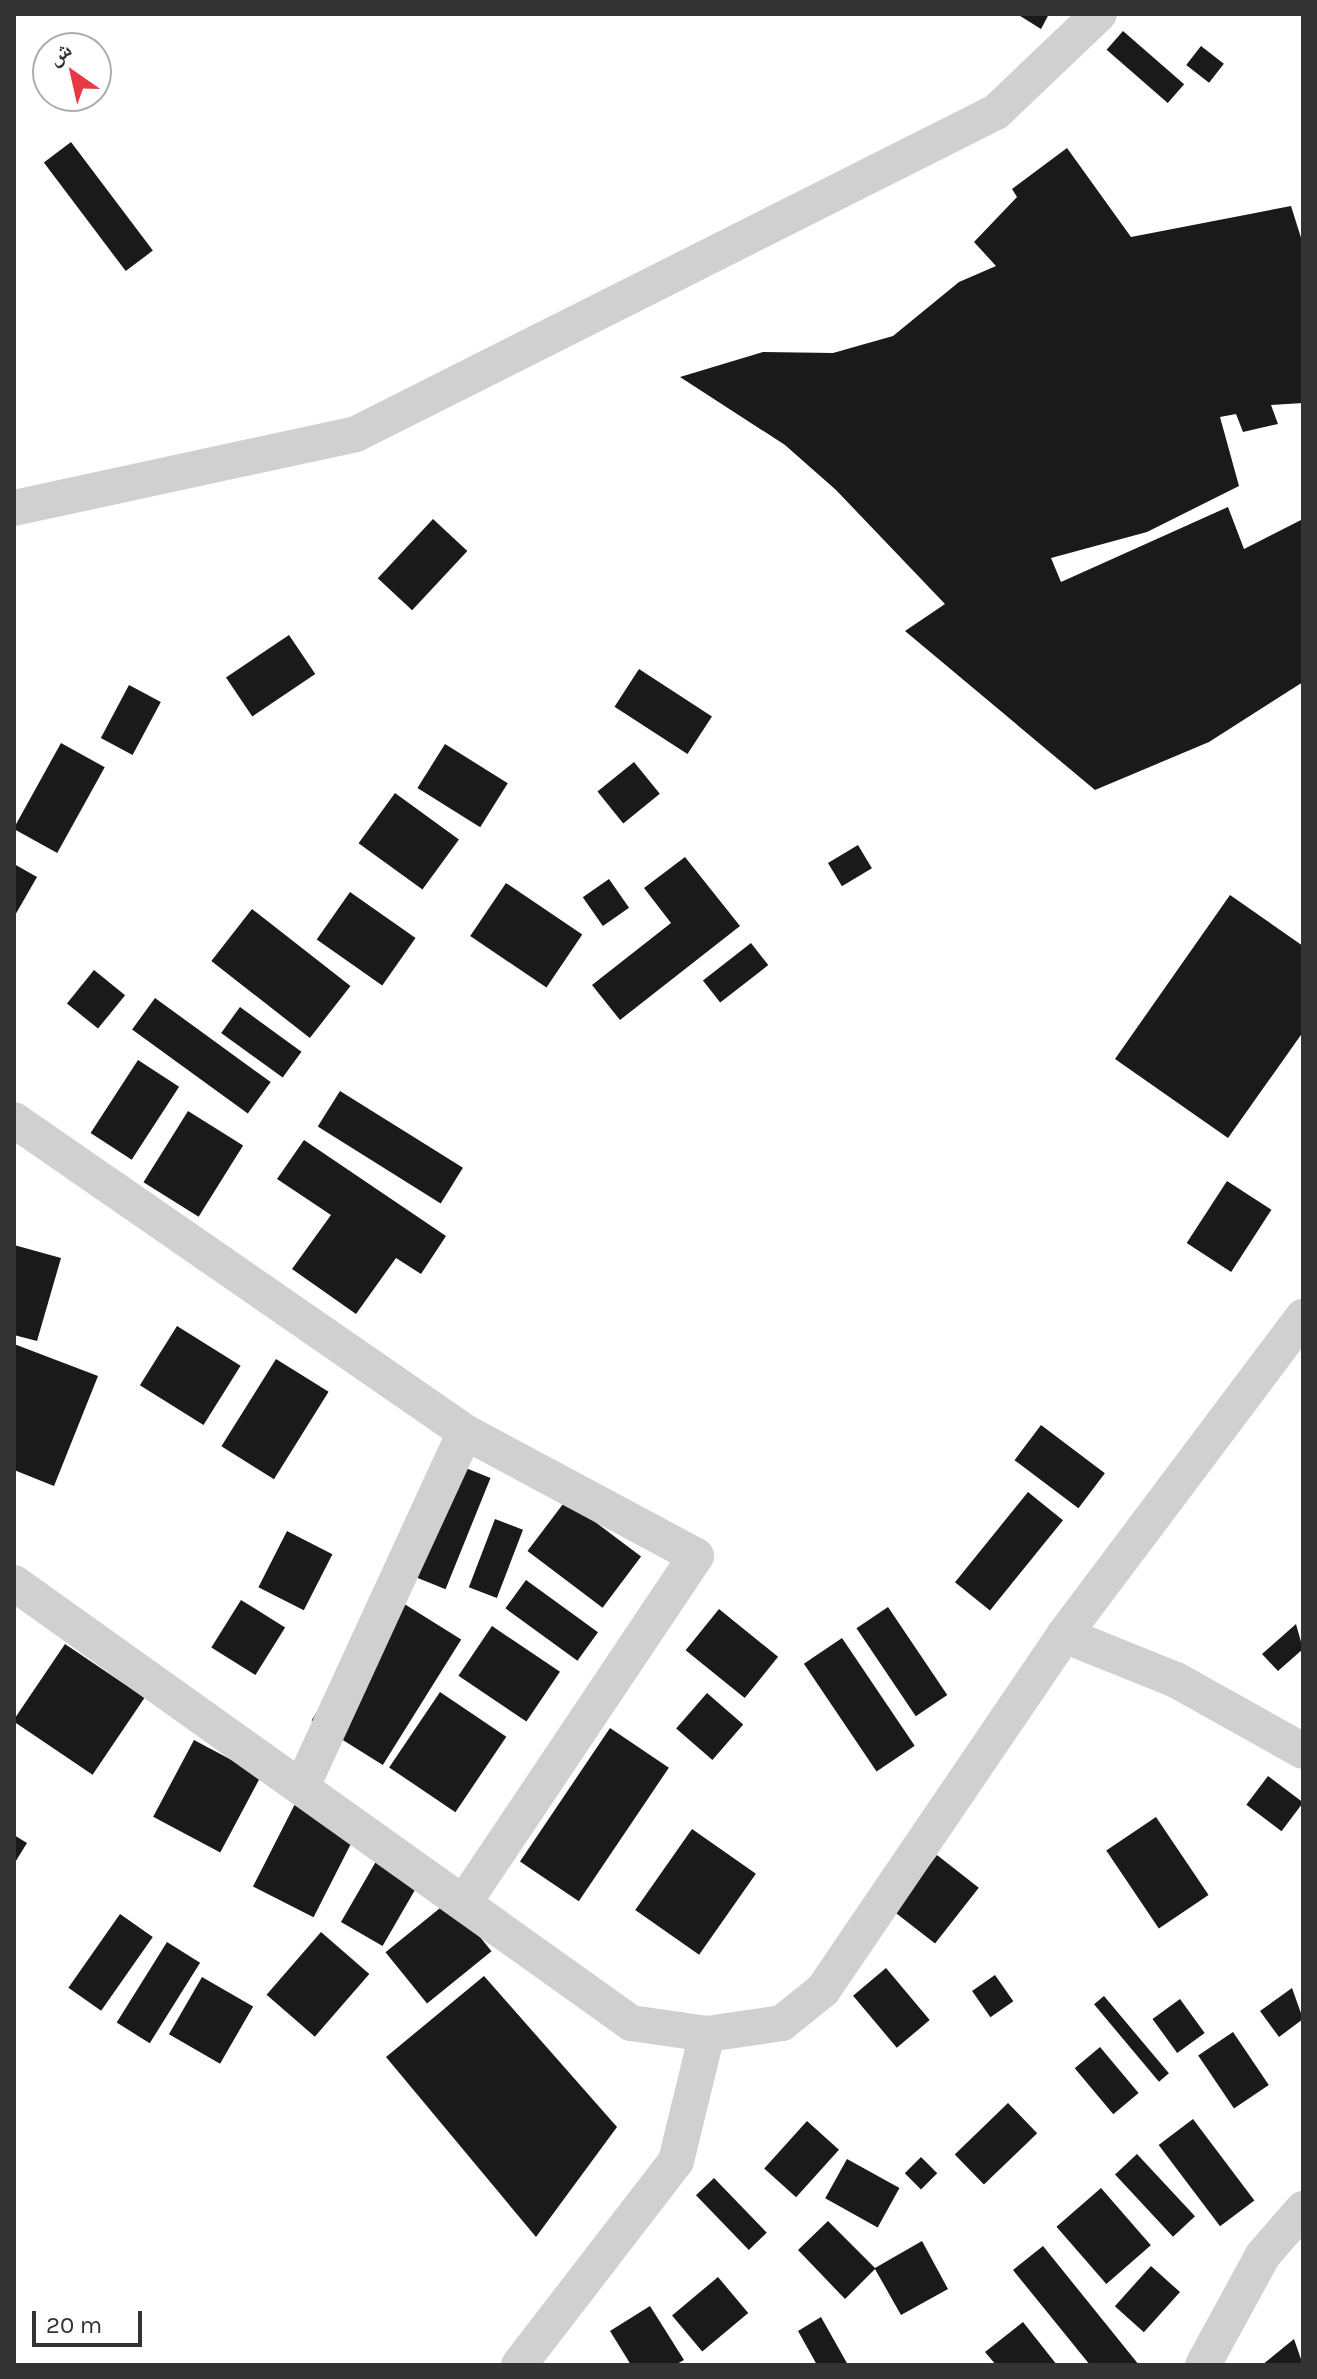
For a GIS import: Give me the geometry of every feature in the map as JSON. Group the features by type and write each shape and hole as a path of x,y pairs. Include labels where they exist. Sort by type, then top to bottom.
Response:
{"street":[{"path":"14,508 356,434 996,112 1099,14"},
{"path":"14,1120 465,1432 696,1556 465,1901"},
{"path":"14,1583 303,1785 631,2023 707,2034 782,2023 823,1990 1064,1635 1303,1317"},
{"path":"303,1785 465,1432"},
{"path":"1064,1635 1176,1680 1303,1751"},
{"path":"519,2365 676,2161 707,2034"},
{"path":"1203,2365 1263,2255 1303,2209"}],"building":[{"path":"1017,14 1049,14 1041,29"},
{"path":"1123,31 1184,84 1168,103 1107,50"},
{"path":"1201,46 1224,64 1209,83 1186,65"},
{"path":"71,142 153,251 126,271 44,162"},
{"path":"1067,148 1131,237 1291,206 1303,244 1303,403 1271,405 1278,424 1243,432 1236,414 1220,417 1239,486 1147,532 1051,558 1061,582 1228,507 1244,549 1303,519 1303,682 1209,742 1095,790 905,631 945,604 836,490 785,445 680,377 763,352 833,353 893,336 959,282 996,266 974,242 1017,197 1012,189"},
{"path":"433,519 467,551 412,610 378,578"},
{"path":"289,635 315,674 252,716 226,677"},
{"path":"639,669 712,716 687,754 614,707"},
{"path":"129,685 161,702 133,755 101,738"},
{"path":"61,743 105,767 57,853 14,828"},
{"path":"445,744 508,783 480,827 417,788"},
{"path":"634,762 660,794 623,823 597,792"},
{"path":"395,793 459,839 422,890 359,843"},
{"path":"858,845 872,868 842,886 828,863"},
{"path":"685,857 740,926 620,1020 592,985 671,923 644,888"},
{"path":"14,864 37,877 14,917"},
{"path":"609,879 629,908 603,926 583,897"},
{"path":"506,883 582,934 546,988 470,936"},
{"path":"350,892 416,938 382,985 317,940"},
{"path":"1230,895 1303,946 1303,1032 1228,1138 1115,1059"},
{"path":"252,909 351,986 310,1038 211,961"},
{"path":"751,943 768,965 720,1003 703,981"},
{"path":"94,970 125,995 98,1029 67,1003"},
{"path":"155,998 271,1082 248,1114 132,1030"},
{"path":"240,1007 301,1052 283,1078 221,1033"},
{"path":"138,1060 179,1087 132,1160 91,1133"},
{"path":"340,1091 463,1168 441,1203 318,1127"},
{"path":"188,1111 243,1145 199,1217 143,1182"},
{"path":"304,1140 446,1236 421,1274 396,1258 356,1314 292,1269 331,1215 277,1179"},
{"path":"1227,1181 1271,1210 1231,1272 1187,1243"},
{"path":"14,1245 61,1258 37,1341 14,1335"},
{"path":"177,1326 241,1366 204,1425 140,1385"},
{"path":"14,1344 98,1376 54,1486 14,1470"},
{"path":"276,1359 329,1392 274,1479 221,1446"},
{"path":"1041,1425 1105,1473 1078,1508 1015,1460"},
{"path":"446,1460 491,1478 446,1589 401,1571"},
{"path":"1028,1492 1063,1520 990,1610 955,1582"},
{"path":"566,1500 641,1557 603,1608 527,1551"},
{"path":"495,1519 523,1530 497,1598 469,1587"},
{"path":"287,1531 332,1554 304,1610 258,1587"},
{"path":"526,1580 598,1632 577,1661 505,1608"},
{"path":"390,1595 461,1640 383,1765 312,1721"},
{"path":"241,1600 285,1628 255,1675 211,1647"},
{"path":"888,1607 947,1695 916,1716 856,1628"},
{"path":"719,1609 778,1657 745,1698 686,1650"},
{"path":"1296,1624 1303,1649 1278,1671 1262,1654"},
{"path":"492,1626 560,1672 526,1722 458,1676"},
{"path":"842,1638 915,1746 877,1771 804,1664"},
{"path":"65,1644 145,1698 93,1775 14,1722"},
{"path":"440,1692 506,1737 455,1812 389,1767"},
{"path":"707,1693 743,1724 712,1760 676,1728"},
{"path":"610,1728 669,1768 579,1901 520,1861"},
{"path":"194,1740 261,1776 220,1852 153,1817"},
{"path":"1268,1776 1303,1802 1281,1831 1246,1805"},
{"path":"297,1800 358,1831 314,1917 253,1886"},
{"path":"1156,1817 1209,1895 1159,1928 1106,1851"},
{"path":"692,1829 756,1874 699,1955 635,1910"},
{"path":"14,1835 27,1843 14,1864"},
{"path":"382,1851 424,1875 383,1946 341,1922"},
{"path":"937,1855 979,1888 935,1944 893,1911"},
{"path":"450,1900 492,1951 427,2004 385,1952"},
{"path":"120,1914 153,1937 101,2011 68,1988"},
{"path":"321,1932 369,1974 315,2037 267,1995"},
{"path":"167,1942 200,1963 150,2043 117,2023"},
{"path":"886,1968 930,2020 897,2048 853,1996"},
{"path":"995,1975 1013,2001 990,2017 972,1991"},
{"path":"484,1976 617,2127 536,2237 386,2057"},
{"path":"202,1977 253,2006 220,2064 169,2034"},
{"path":"1292,1988 1303,2019 1279,2037 1260,2011"},
{"path":"1104,1996 1169,2073 1159,2082 1094,2004"},
{"path":"1180,1999 1205,2033 1177,2053 1152,2019"},
{"path":"1233,2032 1269,2085 1234,2109 1198,2055"},
{"path":"1100,2047 1139,2093 1113,2114 1075,2068"},
{"path":"1008,2103 1037,2133 984,2185 955,2154"},
{"path":"1193,2119 1254,2200 1220,2226 1159,2145"},
{"path":"807,2121 839,2150 796,2197 764,2169"},
{"path":"1137,2154 1195,2216 1173,2237 1115,2174"},
{"path":"921,2157 937,2173 921,2190 905,2173"},
{"path":"847,2159 899,2188 878,2227 825,2198"},
{"path":"714,2178 767,2233 749,2250 696,2195"},
{"path":"1101,2188 1151,2245 1106,2284 1056,2227"},
{"path":"828,2221 875,2268 922,2241 948,2289 901,2315 875,2269 845,2299 798,2250"},
{"path":"1043,2246 1139,2365 1090,2365 1013,2270"},
{"path":"1151,2266 1180,2292 1144,2332 1115,2306"},
{"path":"718,2277 748,2313 702,2352 672,2316"},
{"path":"650,2306 684,2360 675,2365 631,2365 610,2331"},
{"path":"821,2317 848,2365 817,2365 798,2331"},
{"path":"1023,2322 1057,2365 996,2365 985,2352"},
{"path":"1294,2339 1303,2365 1262,2365"}]}
